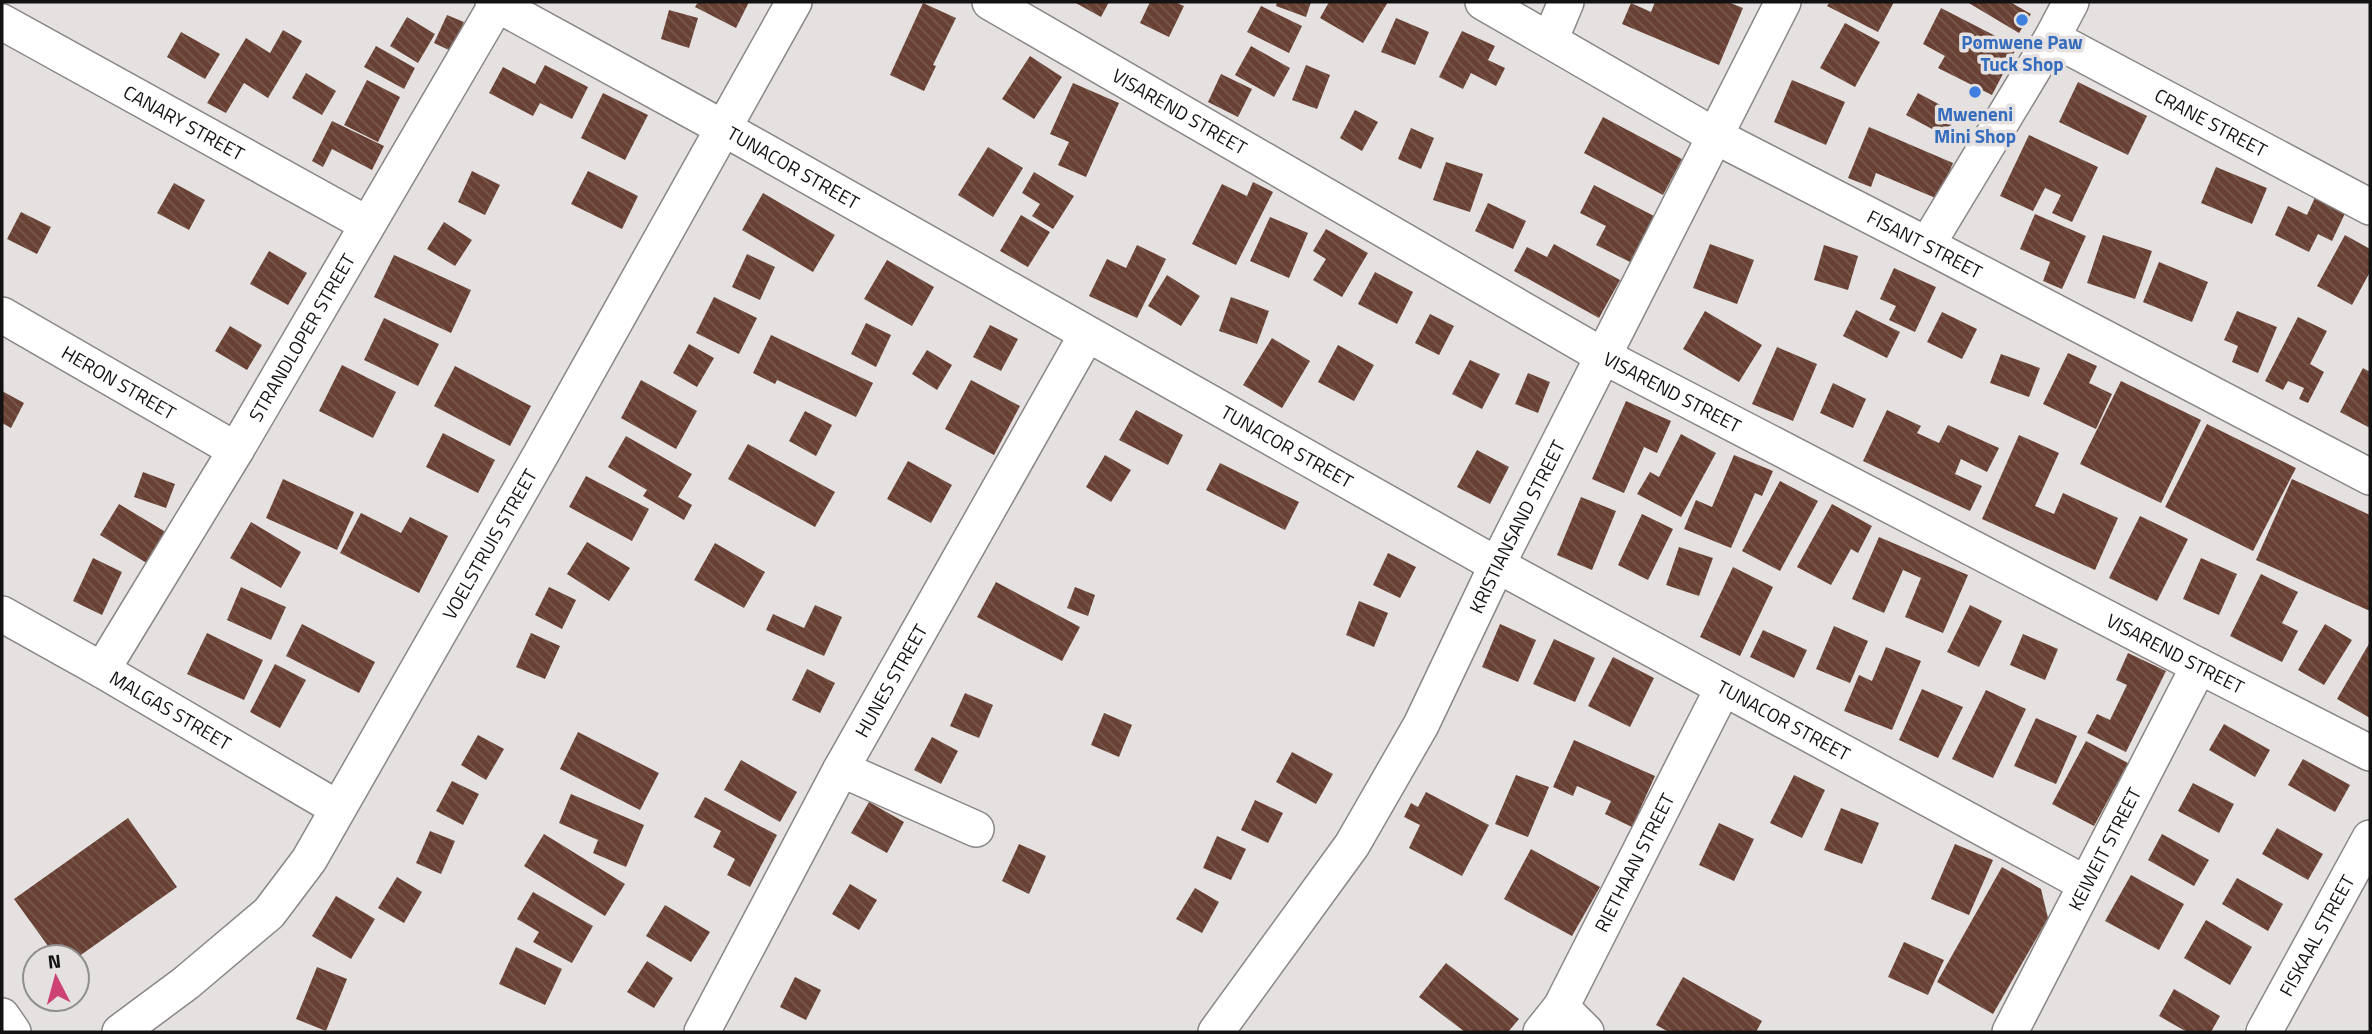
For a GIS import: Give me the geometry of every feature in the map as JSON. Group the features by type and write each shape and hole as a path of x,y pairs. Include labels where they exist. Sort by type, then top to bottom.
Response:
{"street":[{"name":"VOELSTRUIS STREET","path":"120,1032 186,984 269,913 309,859 725,130 794,2"},
{"name":"VISAREND STREET","path":"990,2 1604,356 2370,753"},
{"name":"FISANT STREET","path":"1483,2 1715,136 2370,477"},
{"path":"1550,40 1566,2"},
{"name":"KRISTIANSAND STREET","path":"1216,1032 1352,845 1421,725 1497,565 1783,2"},
{"path":"1927,245 2071,2"},
{"name":"TUNACOR STREET","path":"496,3 1497,565 2086,884"},
{"name":"STRANDLOPER STREET","path":"102,670 236,450 496,3"},
{"name":"CANARY STREET","path":"2,22 367,224"},
{"name":"CRANE STREET","path":"2052,38 2370,207"},
{"name":"HERON STREET","path":"2,315 236,450"},
{"name":"HUNES STREET","path":"702,1032 841,769 1087,334"},
{"name":"MALGAS STREET","path":"2,614 337,808"},
{"name":"KEIWEIT STREET","path":"2010,1032 2199,666"},
{"name":"RIETHAAN STREET","path":"1551,1020 1723,688"},
{"path":"841,769 976,829"},
{"name":"FISKAAL STREET","path":"2264,1032 2370,838"},
{"path":"2,1016 13,1032"},
{"path":"1551,1020 1586,1032"}],"building":[{"path":"698,2 749,2 736,28 695,7"},
{"path":"1074,2 1109,2 1101,17"},
{"path":"1150,2 1175,2 1184,6 1169,37 1140,23"},
{"path":"1277,2 1311,2 1306,17 1276,6"},
{"path":"1329,2 1388,2 1363,43 1320,18"},
{"path":"1655,2 1728,2 1743,8 1719,65 1622,24 1631,3 1651,12"},
{"path":"1830,2 1894,2 1878,32 1827,6"},
{"path":"1967,2 2010,2 2031,14 2019,33"},
{"path":"923,3 956,18 933,65 936,66 924,91 890,75"},
{"path":"1261,6 1302,26 1289,53 1247,32"},
{"path":"1941,8 2017,47 1992,95 1938,68 1945,56 1923,44"},
{"path":"669,10 698,18 689,48 661,39"},
{"path":"447,15 464,22 451,51 434,43"},
{"path":"407,17 435,34 418,63 390,46"},
{"path":"1396,18 1429,32 1415,65 1381,52"},
{"path":"1845,23 1880,42 1855,87 1820,68"},
{"path":"283,30 302,41 268,98 244,83 226,113 207,103 246,38 270,53"},
{"path":"1462,31 1495,46 1488,60 1505,68 1496,86 1471,73 1463,89 1439,77"},
{"path":"181,32 220,54 205,79 167,57"},
{"path":"376,46 415,68 404,89 364,67"},
{"path":"1251,46 1290,68 1274,97 1235,75"},
{"path":"1030,56 1062,77 1034,119 1002,99"},
{"path":"545,65 588,87 572,119 540,103 533,116 489,93 503,67 535,84"},
{"path":"1306,65 1330,75 1317,109 1292,100"},
{"path":"306,73 336,91 322,115 292,98"},
{"path":"1221,74 1252,89 1238,117 1208,102"},
{"path":"367,80 400,97 378,142 344,125"},
{"path":"1792,80 1845,102 1826,145 1774,122"},
{"path":"2078,82 2147,116 2128,155 2059,122"},
{"path":"1073,83 1119,103 1086,177 1058,165 1069,142 1050,134"},
{"path":"603,93 648,115 625,160 581,138"},
{"path":"1918,93 1957,114 1945,136 1906,115"},
{"path":"1355,110 1378,122 1362,151 1340,138"},
{"path":"1603,117 1682,159 1663,195 1584,153"},
{"path":"332,121 384,146 372,170 332,149 323,167 312,161"},
{"path":"1869,127 1953,163 1938,199 1876,173 1871,187 1848,178"},
{"path":"1411,128 1434,138 1421,169 1398,159"},
{"path":"2029,135 2098,167 2072,222 2052,213 2061,195 2045,188 2033,211 2000,196"},
{"path":"988,147 1023,168 993,217 958,195"},
{"path":"1446,162 1483,174 1470,212 1433,200"},
{"path":"2216,167 2267,188 2252,224 2201,203"},
{"path":"472,171 500,185 485,215 458,202"},
{"path":"588,171 638,196 622,229 571,204"},
{"path":"1034,172 1074,196 1053,229 1032,216 1040,204 1022,193"},
{"path":"1253,182 1273,192 1236,265 1192,244 1222,184 1247,196"},
{"path":"174,183 205,200 189,230 157,213"},
{"path":"1594,185 1654,216 1630,262 1596,245 1606,226 1580,213"},
{"path":"763,193 835,235 813,272 742,230"},
{"path":"2317,193 2348,207 2332,241 2318,234 2309,252 2275,235 2288,206 2307,215"},
{"path":"1488,203 1526,221 1513,249 1475,231"},
{"path":"21,212 51,227 37,254 7,239"},
{"path":"2035,214 2086,236 2062,289 2043,281 2050,262 2020,249"},
{"path":"1021,215 1050,232 1028,267 1000,251"},
{"path":"1270,217 1308,233 1289,278 1250,261"},
{"path":"444,222 472,240 455,266 427,249"},
{"path":"1326,229 1368,253 1342,297 1313,280 1326,259 1313,251"},
{"path":"2103,235 2152,251 2135,299 2087,283"},
{"path":"2345,235 2370,249 2370,272 2352,305 2317,286"},
{"path":"1554,244 1620,280 1599,318 1514,271 1527,247 1547,257"},
{"path":"1710,244 1754,260 1737,304 1693,288"},
{"path":"1137,245 1166,259 1137,318 1089,296 1107,259 1126,268"},
{"path":"1824,245 1858,256 1848,290 1814,280"},
{"path":"269,251 307,273 288,305 250,284"},
{"path":"747,254 775,267 760,300 732,287"},
{"path":"394,255 471,290 451,333 374,297"},
{"path":"887,260 934,287 912,326 864,299"},
{"path":"2159,262 2208,282 2192,322 2143,302"},
{"path":"1894,268 1936,287 1915,332 1889,320 1896,306 1880,299"},
{"path":"1375,272 1413,292 1397,324 1358,304"},
{"path":"1167,275 1200,296 1181,326 1148,306"},
{"path":"714,297 757,318 739,354 696,333"},
{"path":"1231,297 1269,311 1257,344 1219,331"},
{"path":"1856,310 1900,332 1887,358 1843,336"},
{"path":"1705,311 1762,345 1739,382 1683,349"},
{"path":"2237,311 2277,327 2258,373 2232,362 2238,346 2224,340"},
{"path":"1942,312 1977,329 1962,359 1927,342"},
{"path":"1430,314 1454,326 1439,355 1415,343"},
{"path":"2298,317 2327,331 2310,364 2324,372 2308,403 2299,399 2304,388 2288,381 2283,390 2265,381"},
{"path":"384,318 439,344 418,386 364,360"},
{"path":"866,323 891,335 876,367 851,354"},
{"path":"990,325 1018,339 1001,371 973,357"},
{"path":"230,326 262,345 247,370 215,351"},
{"path":"771,335 873,383 856,417 777,380 775,384 753,373"},
{"path":"1272,338 1310,361 1282,408 1243,385"},
{"path":"689,344 714,358 697,387 673,373"},
{"path":"1338,345 1374,365 1354,401 1318,382"},
{"path":"1777,347 1817,364 1793,421 1752,404"},
{"path":"927,350 952,365 937,390 912,374"},
{"path":"2068,353 2097,366 2089,383 2112,394 2096,429 2043,404"},
{"path":"2001,354 2040,368 2029,397 1990,383"},
{"path":"1470,360 1500,374 1482,409 1452,394"},
{"path":"342,365 396,392 373,438 319,411"},
{"path":"455,366 531,406 510,446 434,406"},
{"path":"2363,368 2370,372 2370,428 2340,412"},
{"path":"1528,373 1550,382 1538,413 1515,404"},
{"path":"641,380 697,411 676,449 621,418"},
{"path":"971,380 1020,406 994,455 945,429"},
{"path":"2121,381 2201,420 2161,503 2080,464"},
{"path":"1833,383 1866,399 1853,428 1820,413"},
{"path":"2,391 24,403 11,428 2,423"},
{"path":"1626,401 1671,421 1657,453 1644,447 1624,493 1592,479"},
{"path":"1136,410 1183,435 1168,465 1119,440"},
{"path":"1887,410 1921,426 1917,433 1939,443 1948,425 1999,448 1987,472 1961,459 1955,474 1982,486 1970,511 1863,461"},
{"path":"805,411 832,425 816,456 789,441"},
{"path":"2207,424 2296,468 2253,551 2165,507"},
{"path":"443,433 495,460 478,493 426,467"},
{"path":"1681,434 1716,453 1681,517 1637,494 1650,472 1659,477"},
{"path":"2019,435 2059,453 2035,506 2054,514 2063,493 2118,518 2095,570 1982,519"},
{"path":"626,436 692,474 678,497 692,505 684,520 643,496 647,490 608,467"},
{"path":"748,444 835,492 815,527 728,479"},
{"path":"1477,450 1509,467 1490,504 1457,487"},
{"path":"1105,455 1131,470 1111,502 1086,487"},
{"path":"1734,455 1773,471 1762,496 1755,493 1731,548 1684,529 1696,500 1712,507"},
{"path":"908,461 952,485 931,523 887,499"},
{"path":"1220,463 1299,502 1285,530 1206,490"},
{"path":"143,472 175,484 166,508 134,497"},
{"path":"586,476 649,509 632,541 569,507"},
{"path":"283,479 354,512 337,550 266,518"},
{"path":"2292,479 2370,515 2370,611 2256,560"},
{"path":"1780,481 1818,501 1780,571 1742,551"},
{"path":"1581,497 1616,511 1592,570 1557,555"},
{"path":"119,504 169,534 150,565 100,535"},
{"path":"1832,504 1872,526 1858,553 1851,549 1831,585 1797,567"},
{"path":"361,513 401,533 410,517 448,536 419,593 340,553"},
{"path":"1642,514 1673,529 1648,580 1618,565"},
{"path":"2140,516 2188,539 2157,601 2109,578"},
{"path":"251,522 301,552 281,588 230,558"},
{"path":"1879,537 1968,575 1943,633 1905,617 1921,578 1903,570 1884,613 1852,599"},
{"path":"587,542 630,568 609,601 567,574"},
{"path":"715,543 765,572 744,608 694,580"},
{"path":"1679,547 1713,558 1699,596 1666,585"},
{"path":"1388,553 1416,567 1400,598 1373,585"},
{"path":"93,558 122,572 102,615 73,601"},
{"path":"2201,558 2237,574 2219,615 2183,599"},
{"path":"1733,567 1773,587 1740,656 1700,637"},
{"path":"2261,574 2298,592 2282,623 2298,631 2282,662 2230,636"},
{"path":"996,582 1080,627 1062,661 977,617"},
{"path":"241,587 286,607 271,640 227,620"},
{"path":"549,587 576,600 562,629 535,615"},
{"path":"1075,587 1095,595 1088,616 1067,608"},
{"path":"1359,601 1388,613 1374,647 1346,635"},
{"path":"815,605 842,617 824,656 766,630 773,614 804,628"},
{"path":"1970,605 2002,621 1979,667 1947,652"},
{"path":"302,624 375,662 359,693 286,656"},
{"path":"1500,624 1536,640 1518,682 1482,667"},
{"path":"2325,624 2352,640 2324,685 2298,670"},
{"path":"1834,626 1868,641 1850,683 1816,669"},
{"path":"1763,630 1807,650 1794,678 1750,657"},
{"path":"207,633 263,660 244,700 187,674"},
{"path":"531,633 560,646 545,679 516,667"},
{"path":"2023,634 2058,649 2045,680 2010,665"},
{"path":"1554,639 1595,658 1575,702 1533,684"},
{"path":"2370,642 2370,718 2337,699"},
{"path":"1886,647 1921,661 1892,730 1844,711 1859,675 1872,681"},
{"path":"2128,653 2166,671 2126,752 2087,733 2097,714 2110,720 2127,685 2116,680"},
{"path":"1613,657 1654,678 1630,727 1588,706"},
{"path":"275,664 306,680 280,728 250,712"},
{"path":"807,669 835,683 820,713 792,700"},
{"path":"1922,689 1963,707 1938,758 1899,740"},
{"path":"1986,690 2026,709 1993,778 1952,759"},
{"path":"965,693 993,705 979,738 950,726"},
{"path":"1104,713 1132,725 1119,757 1091,745"},
{"path":"2036,718 2077,736 2056,784 2014,766"},
{"path":"2224,724 2270,750 2255,777 2209,750"},
{"path":"578,732 659,773 640,810 560,769"},
{"path":"478,735 504,749 486,780 461,765"},
{"path":"932,737 958,751 941,784 914,770"},
{"path":"1574,740 1655,776 1632,827 1605,814 1611,801 1577,786 1573,796 1553,787"},
{"path":"2086,741 2128,763 2094,826 2052,804"},
{"path":"1292,752 1333,774 1316,804 1276,782"},
{"path":"2303,759 2350,785 2335,812 2288,785"},
{"path":"741,760 797,792 780,822 724,790"},
{"path":"1516,775 1549,787 1528,837 1495,824"},
{"path":"1794,775 1825,790 1802,838 1770,823"},
{"path":"452,781 479,794 463,825 436,811"},
{"path":"2193,783 2234,804 2219,833 2178,811"},
{"path":"1426,792 1489,825 1462,876 1409,848 1420,825 1404,817 1411,803 1418,807"},
{"path":"571,794 644,825 626,867 593,853 598,840 559,823"},
{"path":"705,797 777,835 750,887 727,875 735,859 713,847 721,831 694,817"},
{"path":"1255,800 1283,813 1268,843 1241,830"},
{"path":"869,802 904,822 887,853 851,833"},
{"path":"1841,808 1879,823 1862,864 1824,850"},
{"path":"128,818 177,887 91,948 91,943 46,943 14,899"},
{"path":"1719,823 1754,839 1734,881 1699,865"},
{"path":"2277,828 2323,854 2308,880 2262,854"},
{"path":"430,831 455,841 441,874 416,863"},
{"path":"544,834 625,884 605,916 524,866"},
{"path":"2162,834 2209,860 2194,886 2148,860"},
{"path":"1217,836 1246,849 1231,880 1203,868"},
{"path":"1019,844 1046,856 1029,894 1002,881"},
{"path":"1955,844 1993,860 1969,915 1931,899"},
{"path":"1531,849 1600,887 1572,936 1504,899"},
{"path":"2002,867 2041,889 2048,918 1993,1014 1937,982"},
{"path":"2131,875 2184,904 2159,950 2105,921"},
{"path":"397,877 422,892 404,923 378,908"},
{"path":"2237,878 2283,904 2268,931 2222,904"},
{"path":"850,884 877,900 859,930 832,914"},
{"path":"1195,888 1219,902 1202,933 1176,919"},
{"path":"533,892 593,926 572,963 533,942 539,932 517,919"},
{"path":"336,896 375,919 351,959 312,936"},
{"path":"665,905 710,932 691,962 646,936"},
{"path":"2206,920 2252,947 2230,985 2184,958"},
{"path":"1904,942 1944,960 1928,995 1888,977"},
{"path":"516,947 562,969 545,1005 499,984"},
{"path":"647,961 673,978 654,1008 627,992"},
{"path":"1446,963 1519,1019 1508,1032 1465,1032 1419,997"},
{"path":"317,967 347,979 326,1031 296,1019"},
{"path":"795,977 821,990 806,1020 780,1007"},
{"path":"1683,977 1762,1021 1756,1032 1669,1032 1656,1025"},
{"path":"2174,989 2220,1016 2211,1032 2187,1032 2159,1016"}],"place":[{"name":"Pomwene Paw Tuck Shop","path":"2022,20"},
{"name":"Mweneni Mini Shop","path":"1975,92"}]}
